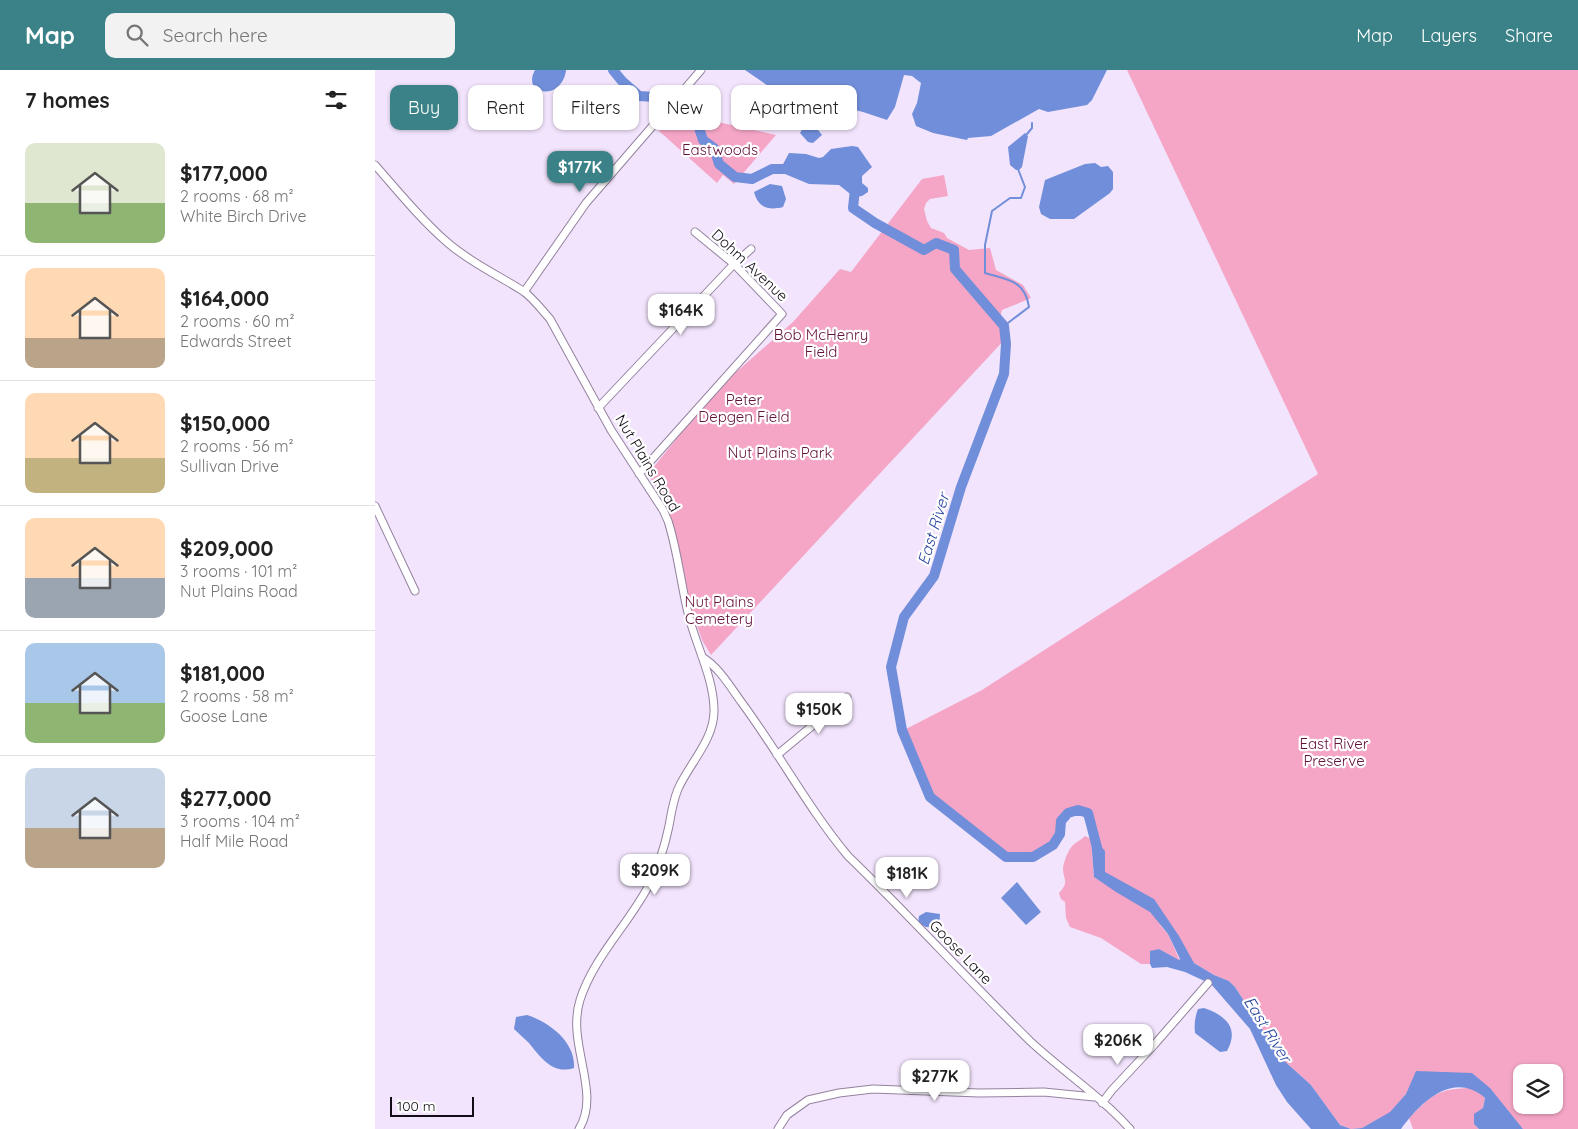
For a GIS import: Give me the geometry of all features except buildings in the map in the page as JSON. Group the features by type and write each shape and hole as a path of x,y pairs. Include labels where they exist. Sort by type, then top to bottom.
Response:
{"street":[{"path":"524,292 572,220 701,70"},
{"name":"Nut Plains Road","path":"375,165 448,243 492,274 524,292 538,304 549,318 598,408 663,510 668,521 689,619 713,696 714,713 712,725 707,738 678,789 664,845 649,884 593,972 580,1000 577,1014 576,1038 587,1099 586,1111 579,1129"},
{"name":"Dohm Avenue","path":"639,474 782,314 734,264 695,232"},
{"path":"598,408 734,264 751,249"},
{"path":"375,506 415,590"},
{"name":"Goose Lane","path":"702,657 713,666 736,694 815,812 847,856 1045,1055 1131,1129"},
{"path":"777,755 847,697"},
{"path":"1102,1103 1208,983"},
{"path":"777,1129 787,1115 808,1100 873,1089 979,1093 1044,1092 1095,1097"}],"green space":[{"name":"East River Preserve","path":"1127,70 1578,70 1578,1129 1523,1129 1472,1073 1406,1094 1391,1112 1362,1128 1351,1129 1340,1125 1311,1085 1281,1058 1235,987 1229,981 1214,975 1194,963 1186,962 1173,935 1159,924 1168,934 1180,961 1159,949 1150,952 1150,964 1141,964 1101,938 1070,927 1066,918 1065,902 1061,899 1059,893 1065,883 1063,868 1071,847 1085,836 1091,839 1094,877 1148,910 1102,874 1095,855 1097,842 1088,813 1078,810 1068,813 1061,821 1060,834 1053,845 1033,857 1006,857 930,797 902,731 982,690 1318,474"},
{"name":"Eastwoods","path":"721,123 731,125 731,130 754,130 776,135 734,184 723,175 717,183 658,130 721,130"},
{"name":"Nut Plains Park","path":"944,175 948,196 930,199 924,209 931,228 944,233 947,238 969,250 990,248 996,270 1023,285 1031,298 1002,310 1000,317 1007,337 711,655 702,640 685,592 675,531 664,501 648,474 716,390 793,322 840,269 851,272 922,179"},
{"path":"1469,1088 1485,1098 1483,1108 1474,1124 1479,1129 1413,1129 1409,1118 1429,1099 1441,1092"}],"water":[{"path":"535,70 566,70 563,81 559,85 553,85 553,89 550,91 543,92 543,85 533,85 532,78"},
{"path":"745,70 1107,70 1092,100 1087,105 1048,112 1039,109 991,136 968,138 967,140 933,133 916,126 912,114 917,103 921,83 912,76 904,75 895,107 887,120 857,110 857,85 767,85"},
{"path":"802,130 818,130 822,135 813,143 808,142 800,133"},
{"path":"1025,133 1028,136 1022,167 1016,170 1010,165 1008,147"},
{"path":"858,147 872,167 862,176 862,183 868,188 868,192 862,196 854,197 839,185 809,184 785,174 781,168 789,153 806,154 819,158 823,157 831,149"},
{"path":"1095,163 1101,167 1108,166 1113,172 1113,189 1110,193 1074,219 1050,219 1041,214 1039,207 1045,180 1085,164"},
{"path":"770,184 782,186 786,199 783,207 768,208 758,201 754,192"},
{"path":"1091,839 1097,842 1105,851 1105,872 1154,899 1179,936 1194,963 1214,975 1229,981 1235,987 1281,1058 1311,1085 1340,1125 1351,1129 1311,1129 1287,1102 1276,1085 1250,1029 1211,984 1185,972 1167,967 1152,968 1150,964 1150,951 1159,949 1180,959 1168,934 1150,912 1094,877"},
{"path":"1017,882 1041,912 1026,925 1001,898"},
{"path":"926,912 940,914 939,928 926,927 918,923 919,916"},
{"path":"1204,1008 1218,1014 1231,1029 1231,1043 1227,1051 1220,1052 1195,1033 1198,1009"},
{"path":"527,1015 544,1023 559,1034 571,1050 574,1068 560,1069 548,1064 514,1029 516,1017"},
{"path":"1416,1071 1472,1073 1490,1088 1523,1129 1479,1129 1474,1124 1474,1114 1483,1108 1485,1098 1473,1090 1461,1087 1438,1093 1427,1100 1401,1129 1351,1129 1362,1128 1390,1112 1406,1094"}],"waterway":[{"name":"East River","path":"613,70 639,96 655,97 684,118 697,122 703,140 714,148 719,164 735,177 752,179 772,169 793,169"},
{"path":"1027,134 1032,128 1032,123"},
{"path":"1004,326 1029,307 1027,298 1024,291 1014,282 985,273 985,245 992,211 1010,198 1021,198 1025,187 1018,169"},
{"name":"East River","path":"852,186 855,189 853,208 875,223 924,250 936,243 954,250 955,269 1004,326 1006,344 1004,374 961,487 934,576 904,617 891,667 902,730 930,797 1006,857 1033,857 1053,845 1060,834 1061,821 1068,813 1078,810 1088,813 1099,855"}],"park label":[{"name":"Bob McHenry Field","path":"821,342"},
{"name":"Peter Depgen Field","path":"744,408"},
{"name":"Nut Plains Cemetery","path":"719,610"}]}
